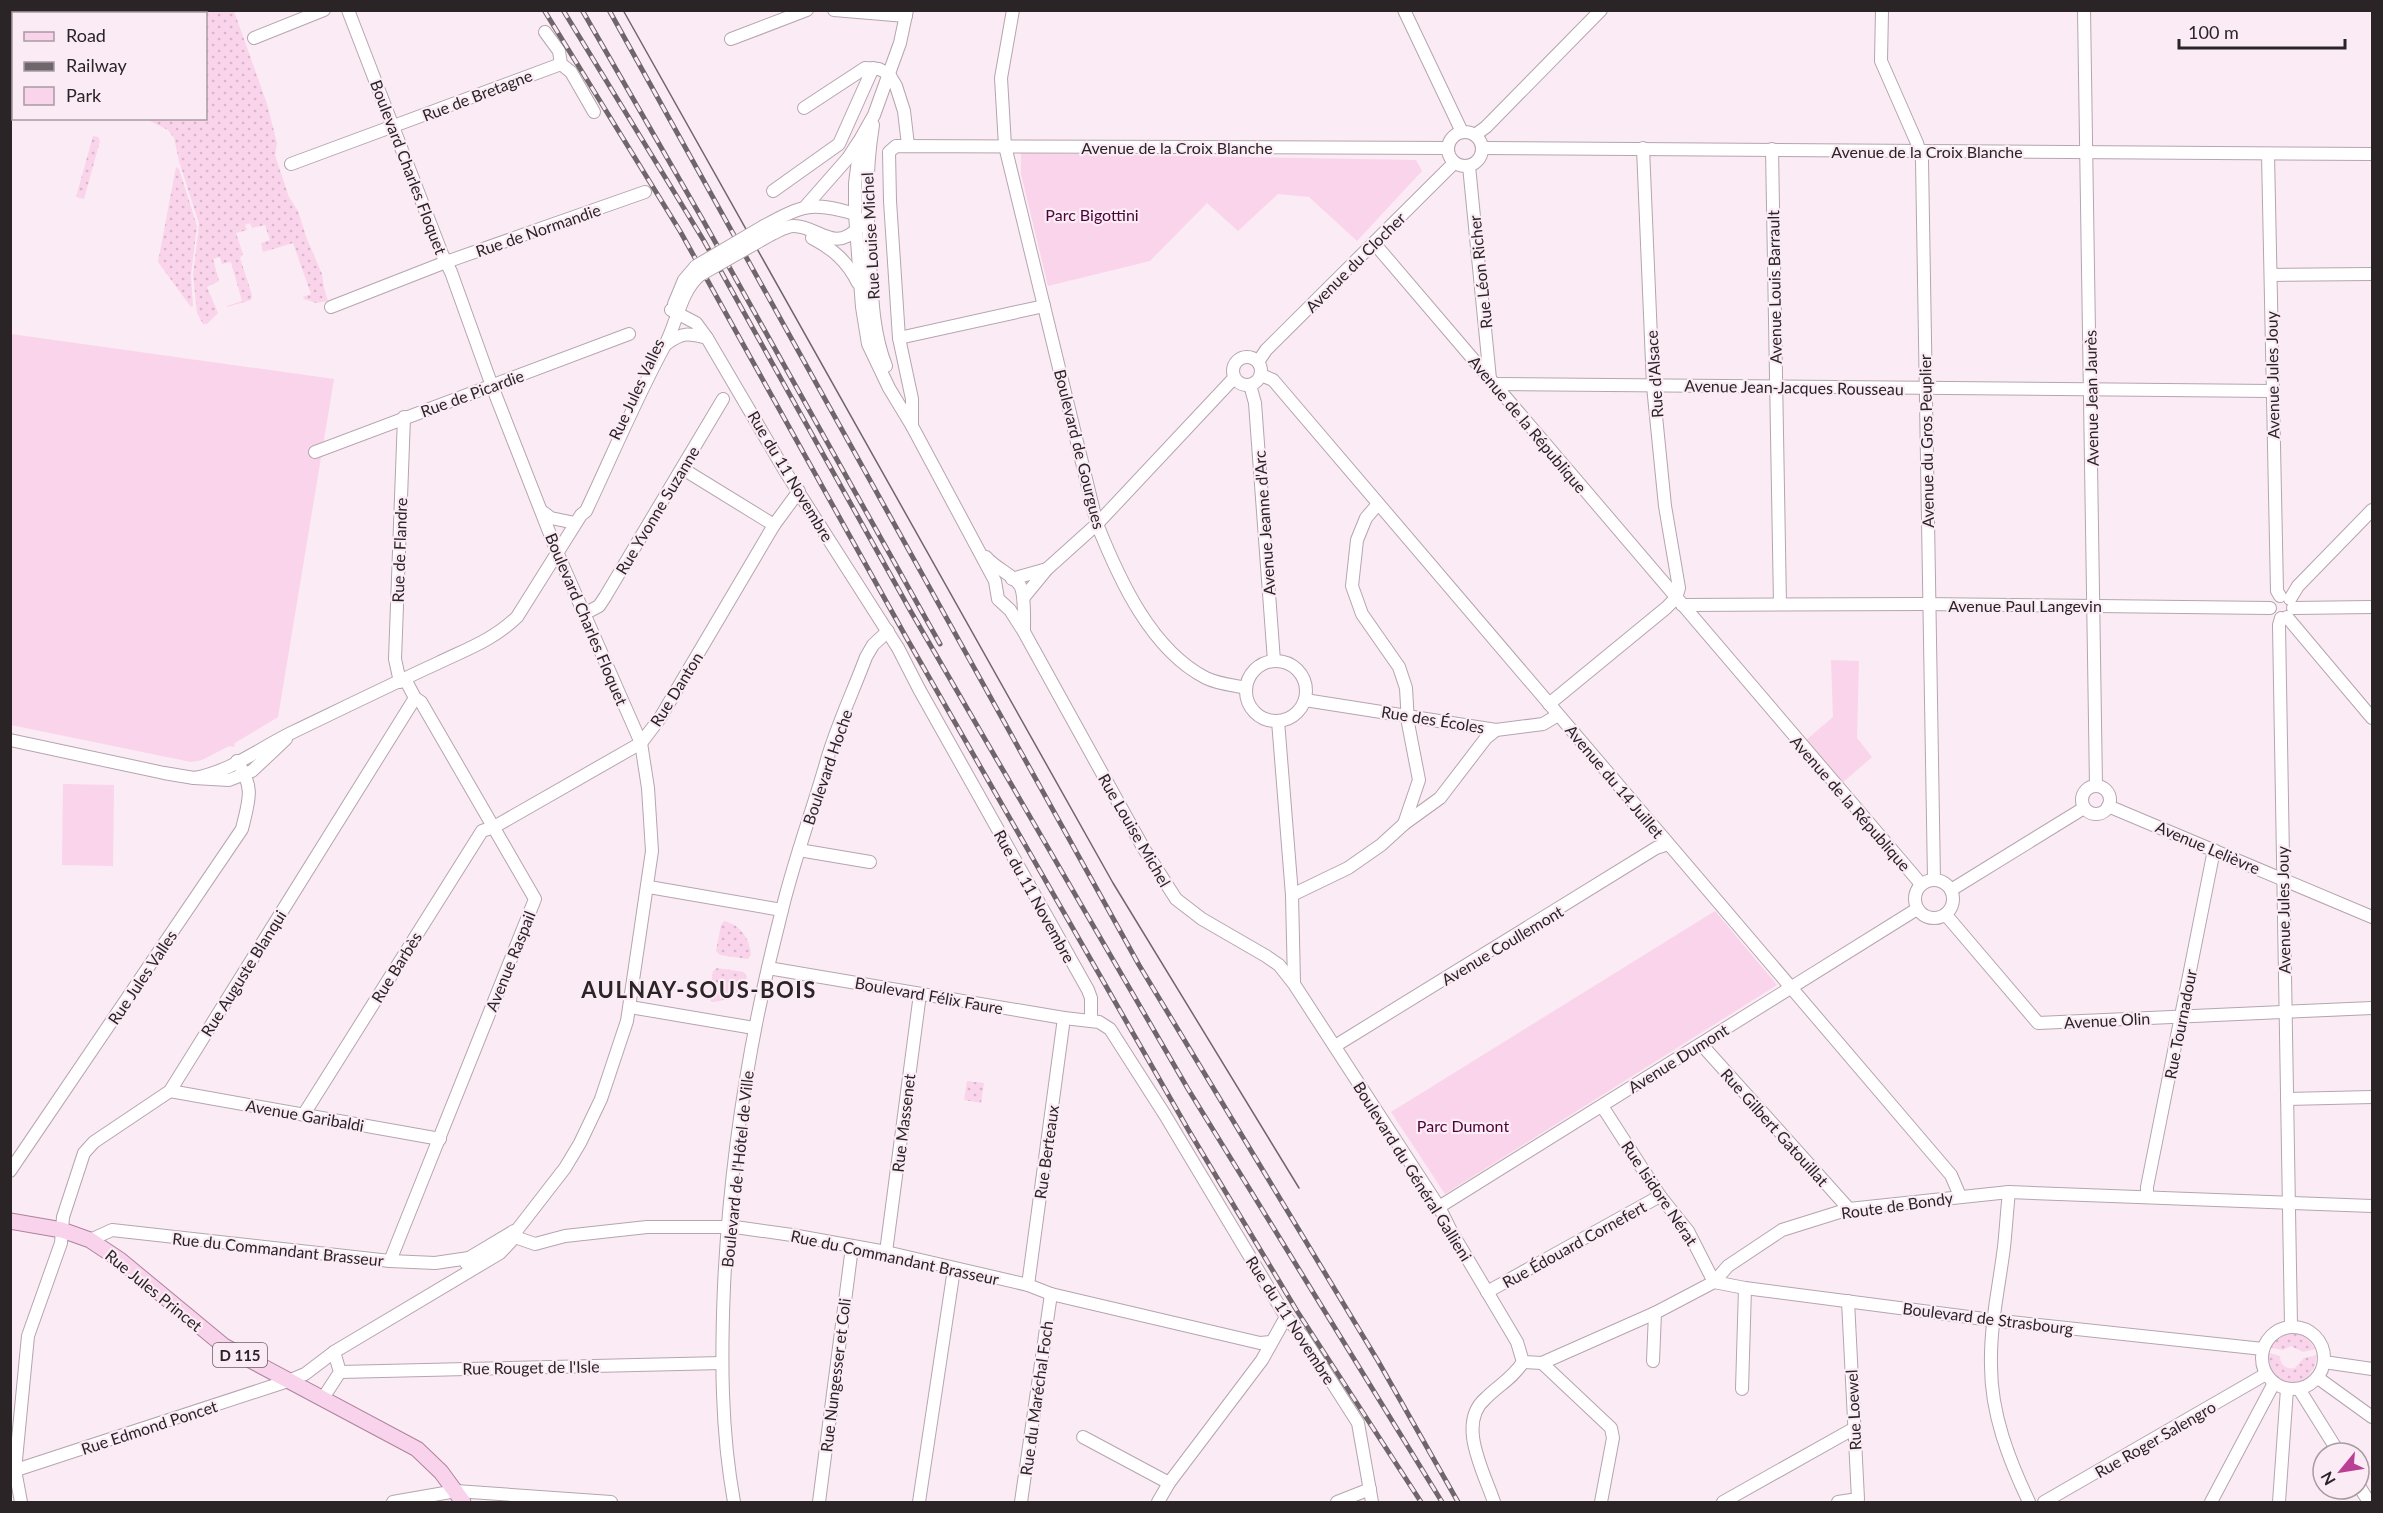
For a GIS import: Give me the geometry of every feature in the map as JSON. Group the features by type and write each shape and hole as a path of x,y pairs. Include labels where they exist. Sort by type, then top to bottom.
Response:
{"main road":[{"name":"Rue Jules Princet","path":"10,1221 62,1230 90,1240 120,1260 224,1346 417,1449 436,1466 459,1497"}],"street":[{"path":"254,38 324,10"},
{"name":"Boulevard Charles Floquet","path":"288,1382 305,1374 333,1353 500,1253 565,1168 591,1122 608,1080 630,1007 649,887 652,851 650,810 641,743 557,552 492,386 451,272 348,10"},
{"path":"731,39 807,10"},
{"path":"834,10 906,14 900,43 874,115"},
{"name":"Boulevard de Gourgues","path":"1013,10 1001,78 1005,146 1097,524 1108,553 1160,642 1180,662 1208,679 1246,688"},
{"path":"1404,10 1462,132"},
{"name":"Avenue du Gros Peuplier","path":"1882,10 1881,61 1920,151 1934,880"},
{"name":"Avenue Jean Jaurès","path":"2084,10 2096,786"},
{"path":"1475,135 1486,127 1593,13"},
{"path":"545,32 559,51 561,63 571,72 594,112"},
{"name":"Rue de Bretagne","path":"291,164 561,63"},
{"path":"804,108 865,68 873,68 889,74 904,111 908,145"},
{"path":"773,191 839,144 873,68"},
{"name":"Rue Louise Michel","path":"874,115 861,138 855,183 860,221 869,239 877,342 910,424"},
{"name":"Rue Louise Michel","path":"874,115 860,221 860,286 868,344 889,388 978,549 995,582 998,599 1010,610 1024,632 1144,849 1176,899 1202,919 1266,956 1279,966 1294,984"},
{"path":"1462,132 1475,135 1482,148 1479,159 1469,166 1454,163 1447,148 1452,137 1462,132"},
{"path":"805,207 848,158 861,138"},
{"name":"Avenue de la Croix Blanche","path":"908,145 1447,148"},
{"name":"Rue Louise Michel","path":"908,145 896,146 889,152 899,338 912,399 910,424"},
{"name":"Avenue de la Croix Blanche","path":"1482,148 2373,154"},
{"name":"Rue d'Alsace","path":"1643,148 1653,386 1665,506 1679,588 1679,602"},
{"name":"Avenue Louis Barrault","path":"1772,149 1780,604"},
{"name":"Avenue Jules Jouy","path":"2268,154 2277,591 2286,607 2279,625 2291,1326"},
{"name":"Avenue du Clocher","path":"1258,362 1266,350 1454,163"},
{"name":"Rue Léon Richer","path":"1469,166 1492,382"},
{"name":"Rue de Normandie","path":"331,307 446,262 645,192"},
{"path":"828,206 860,221 838,239 821,236 797,226 768,230 793,211 805,207 828,206"},
{"path":"787,227 839,254 851,269 860,286"},
{"name":"Rue Jules Valles","path":"10,1171 239,835 251,793 246,775 237,761 471,650 505,628 523,607 578,519 586,511 665,345 684,280 768,230"},
{"name":"Avenue de la République","path":"1374,243 1781,722 1922,884"},
{"path":"2271,275 2373,273"},
{"path":"899,338 1044,306"},
{"name":"Rue Jules Valles","path":"578,519 581,508 674,312"},
{"name":"Rue du 11 Novembre","path":"674,312 696,323 707,338 799,491 888,632 1088,990 1091,998 1090,1020 1103,1023 1110,1029 1165,1115 1286,1317 1303,1336 1358,1423 1372,1503"},
{"name":"Rue de Picardie","path":"315,452 629,334"},
{"path":"665,345 678,335 689,334 707,338"},
{"path":"1250,357 1258,362 1261,375 1250,385 1241,384 1234,378 1233,369 1241,358 1250,357"},
{"name":"Avenue du 14 Juillet","path":"1261,375 1273,380 1951,1175 1960,1196"},
{"path":"1010,610 1017,609 1047,569 1097,524 1234,378"},
{"name":"Avenue Jean-Jacques Rousseau","path":"1492,382 1653,386 2272,391"},
{"name":"Avenue Jeanne d'Arc","path":"1250,385 1255,403 1274,661"},
{"name":"Rue Yvonne Suzanne","path":"584,614 599,606 723,399"},
{"name":"Rue de Flandre","path":"402,681 395,659 404,417"},
{"path":"683,469 774,525"},
{"name":"Rue Danton","path":"494,827 641,743 660,718 774,525 799,491"},
{"path":"1378,504 1366,519 1357,540 1352,586 1362,614 1399,667 1406,688 1407,715 1419,780 1404,824"},
{"path":"2286,607 2298,586 2373,510"},
{"path":"543,512 551,518 578,519"},
{"name":"Rue Louise Michel","path":"978,549 990,562 1020,585 1024,632"},
{"path":"995,582 1047,569"},
{"path":"1549,704 1679,602"},
{"name":"Avenue Paul Langevin","path":"1679,602 2270,608 2275,616 2286,607"},
{"path":"2286,607 2373,607"},
{"path":"2286,607 2373,718"},
{"name":"Boulevard Hoche","path":"782,910 798,850 822,783 826,762 866,657 873,645 888,632"},
{"path":"1274,661 1284,662 1300,672 1305,681 1305,700 1295,715 1278,721 1268,720 1258,715 1247,698 1246,688 1252,673 1258,667 1274,661"},
{"name":"Avenue Raspail","path":"390,1261 535,899 421,702 402,681"},
{"name":"Rue Auguste Blanqui","path":"21,1503 13,1471 28,1336 61,1242 63,1217 84,1153 94,1142 170,1091 415,698"},
{"name":"Rue des Écoles","path":"1305,700 1496,730 1543,724 1558,715"},
{"path":"1278,721 1292,895 1294,984"},
{"path":"1292,895 1348,868 1440,798 1486,738 1496,730"},
{"name":"Rue Jules Valles","path":"246,775 281,745 290,734"},
{"path":"10,740 194,778 229,780 246,775"},
{"path":"194,778 210,775 237,761"},
{"path":"2096,786 2108,793 2108,806 2099,814 2090,813 2082,803 2083,794 2096,786"},
{"name":"Avenue Lelièvre","path":"2108,806 2373,917"},
{"path":"1951,890 2084,808"},
{"name":"Rue Barbès","path":"304,1114 482,831 494,827"},
{"name":"Avenue Coullemont","path":"1335,1046 1656,848 1668,844"},
{"path":"798,850 870,862"},
{"name":"Rue Tournadour","path":"2147,1197 2147,1187 2214,850"},
{"path":"1934,880 1944,883 1951,890 1953,901 1946,915 1933,919 1917,909 1915,893 1922,884 1934,880"},
{"path":"649,887 782,910"},
{"name":"Avenue Dumont","path":"1439,1207 1917,909"},
{"name":"Boulevard de l'Hôtel de Ville","path":"734,1503 722,1400 727,1227 754,1028 782,910"},
{"name":"Avenue Olin","path":"1946,915 2038,1023 2373,1008"},
{"name":"Boulevard Félix Faure","path":"768,968 1064,1018 1090,1020"},
{"name":"Boulevard du Général Gallieni","path":"1294,984 1439,1207 1517,1342 1523,1362"},
{"name":"Rue Massenet","path":"886,1252 920,994"},
{"path":"630,1007 754,1028"},
{"name":"Rue Berteaux","path":"1028,1285 1064,1018"},
{"name":"Rue Gilbert Gatouillat","path":"1701,1044 1850,1209"},
{"name":"Avenue Garibaldi","path":"170,1091 440,1139"},
{"path":"2288,1100 2373,1097"},
{"name":"Rue Isidore Nérat","path":"1602,1106 1660,1196 1688,1231 1714,1282"},
{"path":"2009,1191 2004,1247 1992,1320 1991,1368 1996,1413 2009,1456 2029,1503"},
{"name":"Route de Bondy","path":"1542,1364 1655,1313 1714,1282 1728,1266 1782,1230 1850,1209 2009,1191 2373,1206"},
{"name":"Rue Édouard Cornefert","path":"1488,1292 1660,1196"},
{"name":"Rue du Commandant Brasseur","path":"516,1233 535,1244 566,1236 647,1227 727,1227 792,1234 886,1252 1028,1285 1051,1294 1260,1343 1271,1342"},
{"name":"Rue du Commandant Brasseur","path":"90,1240 112,1230 390,1261 442,1262 469,1258"},
{"name":"Boulevard Charles Floquet","path":"449,1282 469,1258 516,1233"},
{"name":"Rue Nungesser et Coli","path":"819,1503 852,1247"},
{"path":"442,1262 450,1270 449,1282"},
{"path":"919,1503 954,1269"},
{"name":"Boulevard de Strasbourg","path":"1714,1282 1992,1320 2263,1349"},
{"path":"1742,1389 1745,1288"},
{"name":"Rue du Maréchal Foch","path":"1022,1503 1051,1294"},
{"name":"Rue Loewel","path":"1838,1503 1858,1499 1848,1300"},
{"path":"1653,1361 1655,1313"},
{"path":"1158,1503 1169,1483 1262,1360 1286,1317"},
{"path":"2293,1389 2306,1387 2318,1378 2324,1362 2323,1349 2314,1335 2307,1330 2291,1326 2273,1333 2263,1349 2261,1358 2270,1379 2293,1389 2330,1441"},
{"path":"323,1398 340,1372 333,1353"},
{"path":"1494,1503 1473,1434 1473,1415 1478,1406 1515,1374 1523,1362 1542,1364 1611,1428 1613,1437 1600,1503"},
{"path":"2324,1362 2373,1369"},
{"name":"Rue Rouget de l'Isle","path":"340,1372 722,1363"},
{"path":"2318,1378 2373,1417"},
{"path":"2211,1503 2270,1379"},
{"name":"Rue Roger Salengro","path":"2044,1503 2270,1379"},
{"name":"Rue Edmond Poncet","path":"13,1471 288,1382"},
{"path":"2279,1503 2293,1389"},
{"path":"1723,1503 1853,1429"},
{"path":"1083,1437 1169,1483"},
{"path":"1337,1503 1370,1490"},
{"path":"393,1503 459,1497 610,1503"}],"green space":[{"path":"21,11 234,11 267,104 277,143 275,155 289,197 298,211 322,274 328,301 316,303 304,299 303,297 311,294 293,243 263,252 261,243 270,240 265,225 252,228 250,223 245,225 247,230 236,233 243,254 240,258 252,295 251,300 227,307 242,301 231,262 222,264 220,257 213,259 219,281 207,287 218,313 207,324 203,324 197,313 193,275 199,224 174,138 168,130 148,120 207,120 207,12"},
{"path":"93,136 98,137 100,141 84,199 76,197"},
{"name":"Parc Bigottini","path":"1021,153 1416,160 1422,171 1357,241 1309,197 1278,194 1238,231 1207,203 1150,261 1048,286 1021,174"},
{"path":"176,167 179,169 197,226 191,275 193,306 191,307 158,262"},
{"path":"11,334 334,379 278,717 235,743 234,747 229,746 202,760 191,762 11,725"},
{"path":"1831,660 1859,661 1857,738 1872,757 1841,784 1805,741 1833,717"},
{"path":"63,784 114,785 113,866 62,865"},
{"name":"Parc Dumont","path":"1715,911 1777,985 1445,1194 1391,1112"},
{"path":"724,921 743,933 750,949 751,955 748,959 720,955 716,951 721,925"},
{"path":"717,968 744,972 747,977 734,995 712,1002 709,998 713,971"},
{"path":"967,1081 984,1083 981,1103 964,1100"},
{"path":"2293,1331 2305,1335 2315,1349 2303,1352 2291,1346 2283,1350 2267,1347 2276,1337"},
{"path":"2266,1352 2280,1356 2282,1364 2292,1368 2295,1368 2304,1358 2317,1355 2314,1368 2307,1378 2291,1383 2278,1379 2273,1374 2266,1361"}],"tram line":[{"path":"623,10 1113,883 1299,1188"}],"railway":[{"path":"544,10 680,231 906,637 1189,1131 1297,1311 1421,1502"},
{"path":"563,10 704,241 910,610 1188,1089 1442,1502"},
{"path":"582,10 704,222 940,644"},
{"path":"609,10 1139,965 1378,1361 1458,1502"}],"district":[{"name":"AULNAY-SOUS-BOIS","path":"699,989"}]}
